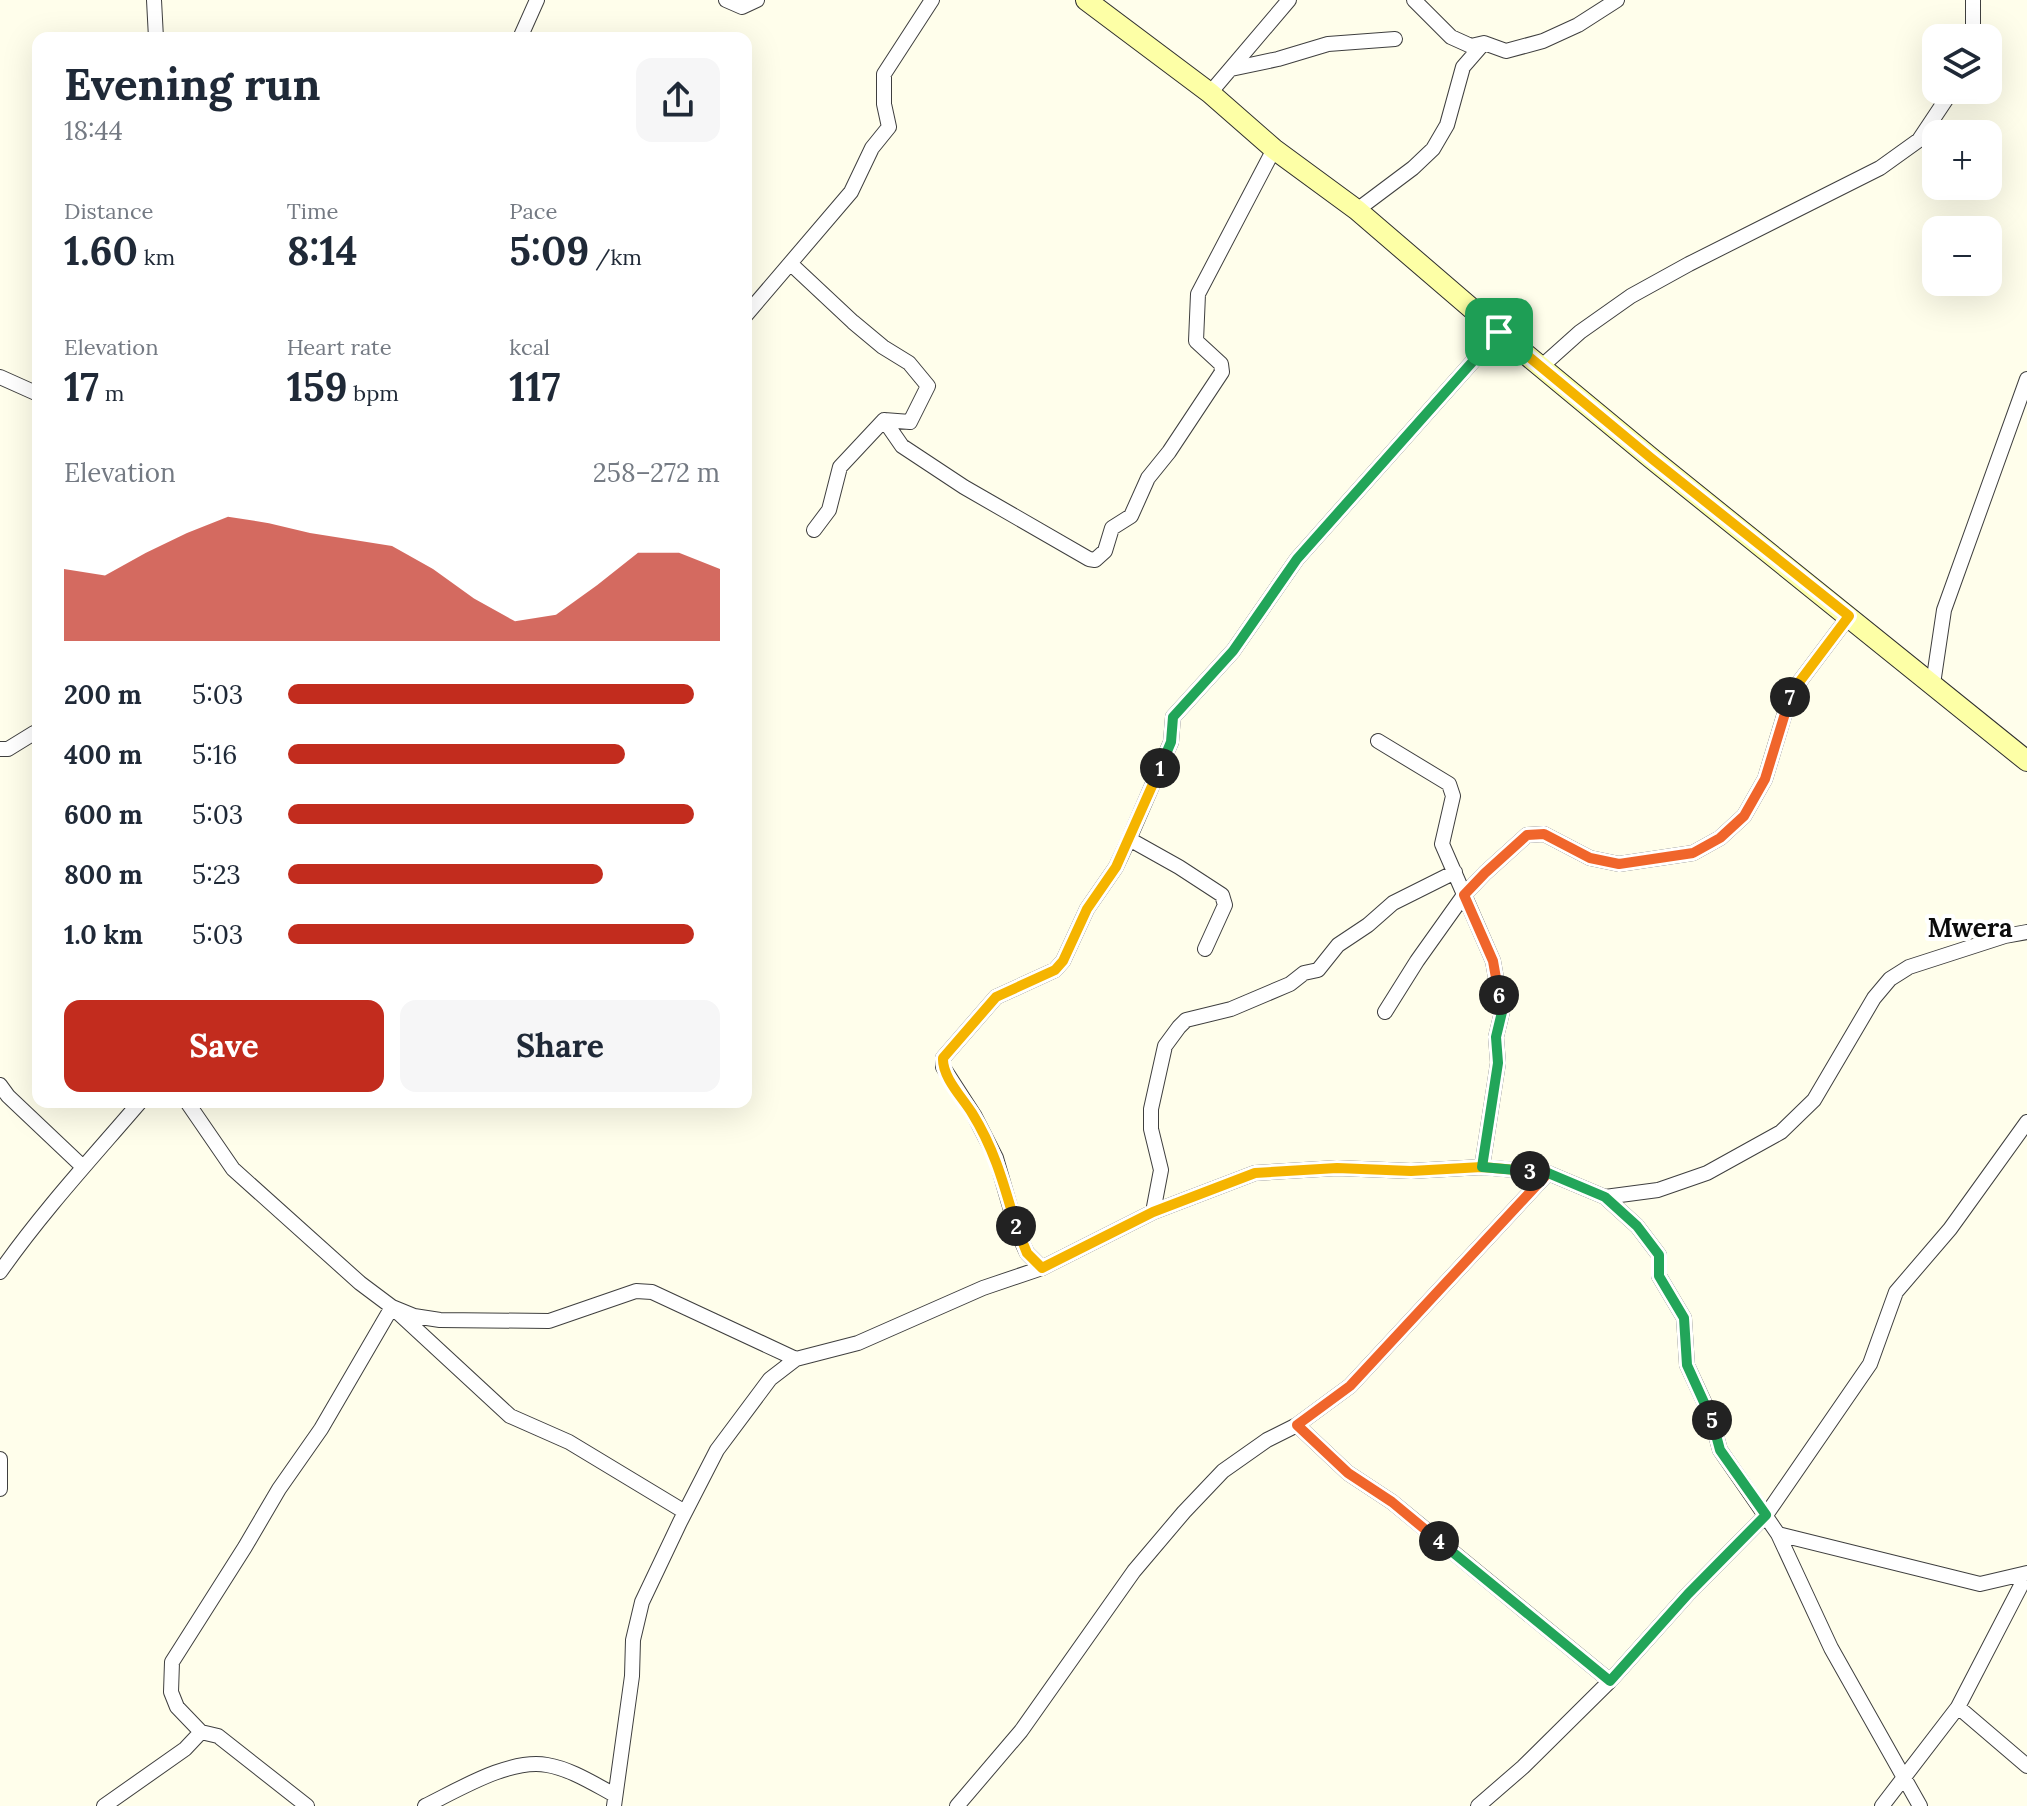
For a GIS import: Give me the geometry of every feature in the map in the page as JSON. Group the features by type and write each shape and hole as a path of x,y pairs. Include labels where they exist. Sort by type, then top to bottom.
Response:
{"main road":[{"path":"1086,0 1210,93 1274,149 1357,210 1651,458 2027,761"}],"street":[{"path":"154,0 156,32"},
{"path":"523,32 537,0"},
{"path":"726,0 742,7 757,0"},
{"path":"752,308 851,192 872,148 889,127 884,104 884,74 932,0"},
{"path":"1210,93 1289,0"},
{"path":"1414,0 1451,37 1471,46 1484,43 1506,51 1543,41 1578,25 1617,0"},
{"path":"1973,0 1973,24"},
{"path":"1231,69 1328,44 1395,39"},
{"path":"1357,210 1433,149 1447,125 1463,67 1484,43"},
{"path":"1542,366 1580,332 1631,296 1880,168 1919,140 1943,104"},
{"path":"884,420 902,446 939,471 1095,560 1105,551 1112,528 1131,516 1148,478 1222,372 1221,364 1196,341 1198,294 1274,149"},
{"path":"791,264 883,347 909,363 928,386 910,422 884,420"},
{"path":"1042,1268 1027,1253 1017,1231 996,1158 974,1115 943,1067 943,1058 996,997 1055,970 1063,961 1087,909 1116,867 1129,839 1171,742 1173,717 1233,651 1297,559 1499,332"},
{"path":"0,377 32,391"},
{"path":"1933,684 1944,610 2027,379"},
{"path":"814,530 829,510 840,467 884,420"},
{"path":"1385,1012 1464,895 1527,835 1544,834 1590,858 1619,864 1693,853 1720,838 1744,816 1765,779 1791,693 1849,616"},
{"path":"0,749 8,749 32,734"},
{"path":"1378,741 1449,784 1453,796 1442,844 1493,961 1502,1012 1496,1037 1498,1063 1482,1167"},
{"path":"1129,839 1222,895 1225,905 1205,949"},
{"path":"1153,1212 1161,1170 1151,1129 1151,1109 1165,1046 1179,1027 1186,1020 1231,1009 1290,984 1304,973 1318,970 1338,945 1393,903 1455,872"},
{"path":"1605,1197 1658,1190 1707,1173 1781,1132 1814,1100 1874,998 1890,979 1909,967 2005,936 2027,932"},
{"path":"0,1085 83,1167"},
{"path":"0,1272 21,1241 135,1108"},
{"path":"191,1108 233,1169 360,1283 392,1307 510,1416 569,1442 685,1512"},
{"path":"1478,1806 1523,1767 1610,1681 1688,1594 1766,1515 1870,1364 1896,1292 1950,1229 2027,1122"},
{"path":"425,1806 508,1767 546,1764 574,1773 614,1800 632,1676 633,1640 642,1602 717,1450 770,1379 796,1359 858,1343 983,1288 1042,1268 1153,1212 1255,1173 1337,1168 1411,1171 1482,1167 1548,1173 1605,1197 1637,1226 1659,1255 1659,1276 1684,1318 1687,1365 1711,1417 1720,1450 1778,1534 1831,1648 1920,1806"},
{"path":"957,1806 1021,1731 1134,1571 1184,1512 1223,1471 1267,1440 1297,1425 1350,1386 1548,1173"},
{"path":"392,1307 414,1316 440,1320 549,1321 636,1291 652,1292 796,1359"},
{"path":"307,1806 218,1736 201,1732 177,1707 171,1692 172,1662 279,1489 321,1429 392,1307"},
{"path":"1297,1425 1348,1473 1392,1502 1610,1681"},
{"path":"0,1459 0,1489"},
{"path":"1778,1534 1980,1584 2027,1573"},
{"path":"1882,1806 1958,1707 2027,1573"},
{"path":"1958,1707 2027,1766"},
{"path":"104,1806 185,1749 201,1732"}],"district":[{"name":"Mwera","path":"1970,927"}],"route":[{"path":"1499,332 1297,559 1233,651 1173,717 1171,742 1129,839 1116,867 1087,909 1063,961 1055,970 996,997 943,1058 943,1067 974,1115 996,1158 1017,1231 1027,1253 1042,1268 1153,1212 1255,1173 1337,1168 1411,1171 1482,1167 1548,1173 1350,1386 1297,1425 1348,1473 1392,1502 1610,1681 1688,1594 1766,1515 1720,1450 1711,1417 1687,1365 1684,1318 1659,1276 1659,1255 1637,1226 1605,1197 1548,1173 1482,1167 1498,1063 1496,1037 1502,1012 1493,961 1464,895 1527,835 1544,834 1590,858 1619,864 1693,853 1720,838 1744,816 1765,779 1791,693 1849,616 1499,332"}]}
